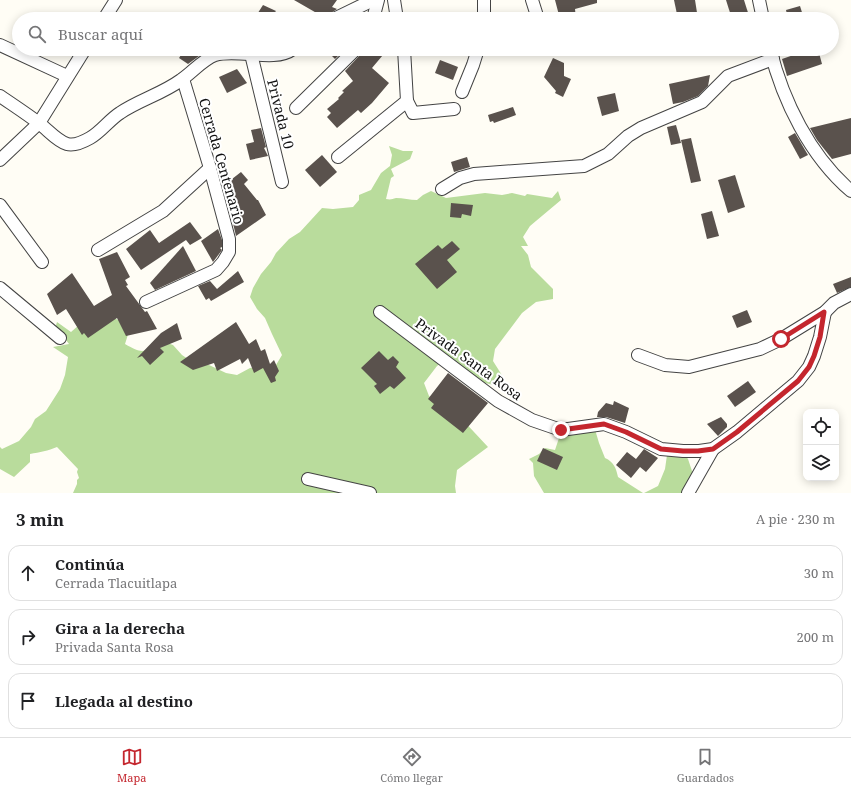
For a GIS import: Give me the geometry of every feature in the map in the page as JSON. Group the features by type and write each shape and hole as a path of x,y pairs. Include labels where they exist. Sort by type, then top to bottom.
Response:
{"street":[{"path":"108,12 116,0"},
{"path":"348,12 373,0"},
{"path":"375,12 378,0"},
{"path":"394,0 396,12"},
{"path":"484,0 484,12"},
{"path":"532,0 536,12"},
{"path":"759,0 762,12"},
{"path":"0,45 12,51"},
{"path":"24,56 67,76"},
{"path":"0,160 39,123 80,56"},
{"path":"0,96 39,123 58,139 67,144 75,144 84,142 93,136 119,113 183,80 200,64 214,56"},
{"name":"Privada 10","path":"251,56 282,182"},
{"path":"296,108 349,56"},
{"path":"404,56 407,101 412,113 454,109"},
{"path":"462,92 476,56"},
{"path":"442,189 460,178 474,174 584,166 608,154 628,136 641,128 702,102 728,76 768,56"},
{"path":"773,56 796,119 806,138 823,161 849,187"},
{"name":"Cerrada Centenario","path":"146,302 216,270 229,252 229,239 210,168 183,80"},
{"path":"338,157 407,101"},
{"path":"98,250 164,211 210,168"},
{"path":"0,205 42,262"},
{"path":"0,288 60,338"},
{"path":"638,355 665,365 689,367 760,349 781,339 824,312 834,303 851,294"},
{"name":"Privada Santa Rosa","path":"380,312 498,401 532,420 561,430 604,424 626,432 661,449 691,451 713,449"},
{"path":"688,493 713,449 737,432 798,381 809,367 820,337 824,312"},
{"path":"308,479 370,493"}],"green space":[{"path":"389,146 403,151 413,151 410,159 391,169 394,176 391,178 386,199 396,198 417,200 431,191 446,198 485,193 502,195 512,193 525,196 527,194 552,198 558,191 561,200 530,226 523,237 528,246 521,246 528,255 531,267 553,289 553,299 536,302 522,313 495,349 493,361 505,380 494,385 485,383 477,386 465,374 465,369 458,365 441,363 424,383 429,396 436,403 460,417 488,447 457,470 455,486 456,493 73,493 79,478 77,472 78,469 57,447 30,454 30,462 14,477 0,469 0,447 2,449 19,441 31,427 35,419 46,411 60,389 65,375 68,357 53,347 69,344 62,335 54,332 57,322 71,332 79,325 111,317 131,325 125,344 136,350 147,350 162,341 173,345 182,355 191,361 209,365 226,373 237,375 250,368 276,365 282,355 265,318 257,309 250,297 253,288 276,253 289,239 300,232 322,208 333,209 353,207 359,200 359,195 371,190 381,173 390,166 392,155"},
{"path":"594,426 605,458 611,461 618,477 643,493 544,493 534,476 533,463 529,459 539,454 545,448 555,450 560,435"},
{"path":"682,452 688,459 697,486 686,493 644,493 658,486 665,469 667,455"}],"building":[{"path":"294,0 337,0 332,7 337,9 332,12 315,12"},
{"path":"555,0 597,0 597,3 575,9 575,12 558,12"},
{"path":"674,0 695,0 697,12 677,12"},
{"path":"726,0 744,0 748,12 730,12"},
{"path":"263,5 276,11 275,12 258,12"},
{"path":"800,6 802,12 786,12 786,10"},
{"path":"180,56 199,56 188,64 179,58"},
{"path":"359,56 382,56 372,68 389,83 372,103 361,113 358,110 337,128 327,117 331,113 327,109 339,99 338,98 344,92 342,91 353,81 345,71"},
{"path":"791,56 820,56 822,64 787,76 782,59"},
{"path":"553,58 564,63 564,76 571,79 563,97 555,93 556,91 544,77"},
{"path":"440,60 458,67 453,80 435,73"},
{"path":"237,69 247,83 227,93 219,77"},
{"path":"710,75 708,86 698,96 673,104 669,84"},
{"path":"615,93 619,111 602,116 597,97"},
{"path":"513,107 516,115 494,123 493,121 490,122 488,115"},
{"path":"851,118 851,154 832,159 817,140 810,128"},
{"path":"676,125 681,143 671,145 667,127"},
{"path":"261,128 266,147 264,148 268,156 250,160 246,144 254,142 251,130"},
{"path":"795,133 808,155 800,159 788,137"},
{"path":"691,138 701,181 691,183 681,140"},
{"path":"322,155 337,172 320,187 305,170"},
{"path":"467,157 470,167 454,172 451,162"},
{"path":"241,172 248,180 244,184 258,200 266,215 236,236 232,219 238,214 231,204 235,201 223,186"},
{"path":"735,175 745,207 728,213 718,180"},
{"path":"451,203 473,205 471,216 462,214 461,218 450,217"},
{"path":"712,211 719,236 707,239 701,214"},
{"path":"190,222 202,238 190,245 186,240 141,270 126,249 150,230 159,243"},
{"path":"218,229 222,240 222,247 220,248 222,250 213,262 201,241"},
{"path":"452,241 460,249 447,260 457,272 437,289 415,264 438,245 442,249"},
{"path":"183,246 196,271 155,290 150,283"},
{"path":"117,252 130,277 125,280 128,285 126,286 145,312 147,311 157,329 126,336 117,318 88,338 84,333 82,335 66,309 57,315 47,294 72,273 94,306 112,295 99,259"},
{"path":"238,271 244,282 211,301 209,298 206,300 198,286 210,281 217,289"},
{"path":"851,277 851,287 837,293 833,284"},
{"path":"747,310 752,322 737,328 732,316"},
{"path":"236,322 249,344 256,339 261,351 265,349 270,364 274,360 279,371 275,377 276,381 271,383 263,368 254,373 248,358 242,364 240,359 217,371 214,363 193,370 180,362"},
{"path":"177,323 182,339 160,348 164,352 150,365 142,356 137,358 161,333"},
{"path":"379,351 388,360 393,356 399,362 396,367 406,378 394,389 390,386 380,394 374,386 377,384 361,368"},
{"path":"448,373 488,403 463,433 431,408 434,404 428,399"},
{"path":"748,381 756,392 735,407 727,396"},
{"path":"614,401 629,408 625,423 606,417 597,417 598,412 606,403 613,405"},
{"path":"721,417 727,424 727,427 718,436 707,424"},
{"path":"543,448 563,457 557,470 537,461"},
{"path":"644,449 658,458 646,472 640,467 631,478 616,465 627,452 636,459"}],"route":[{"path":"561,430 604,424 626,432 661,449 698,451 713,449 737,432 798,381 809,367 814,356 820,337 824,312 781,339"}]}
